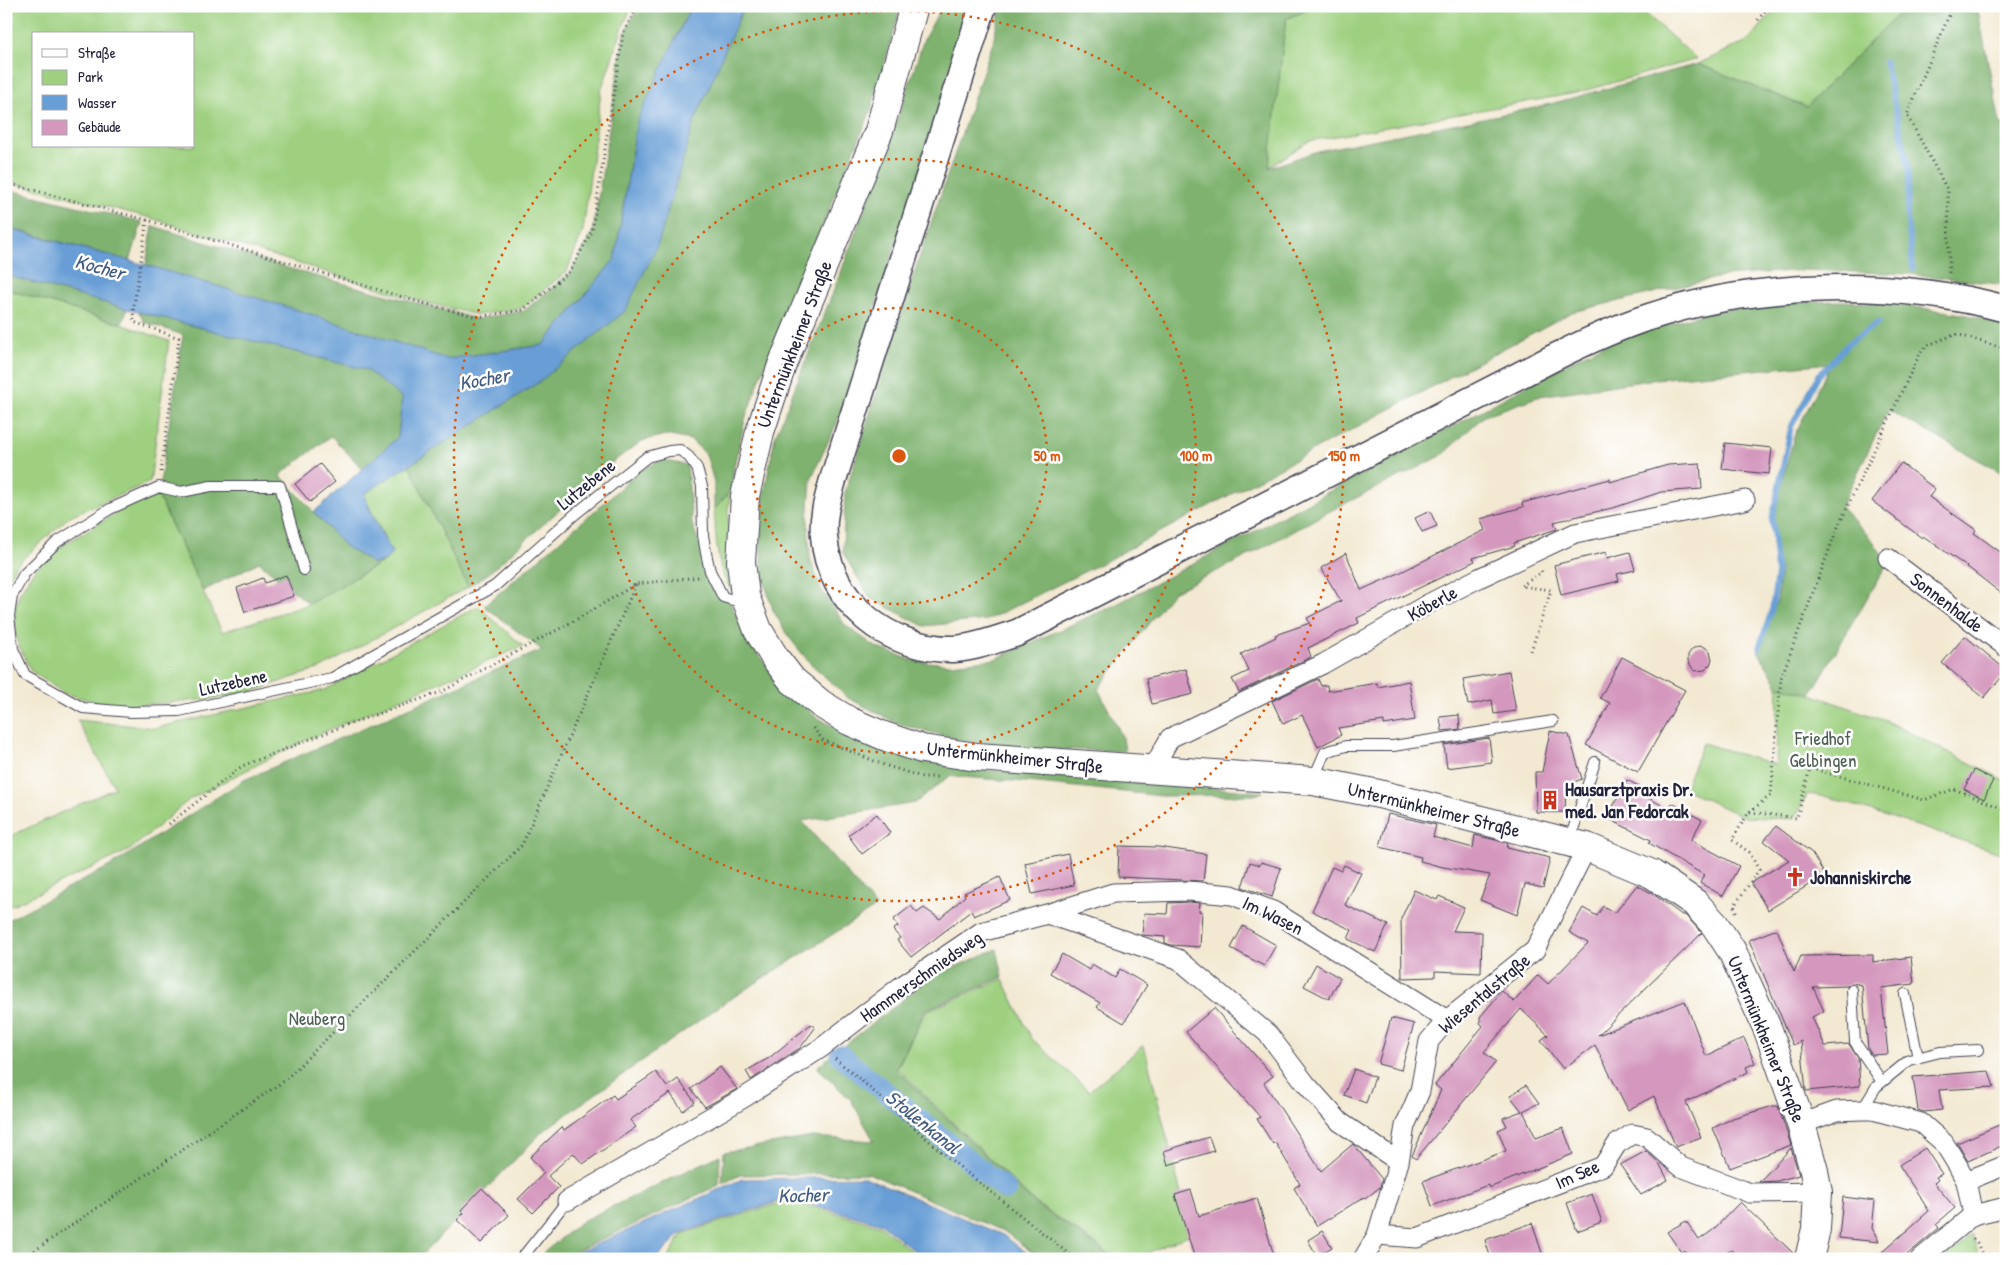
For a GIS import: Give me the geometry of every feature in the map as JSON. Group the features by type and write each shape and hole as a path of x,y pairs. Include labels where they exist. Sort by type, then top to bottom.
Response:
{"main road":[{"path":"983,6 824,512 824,535 827,556 833,574 842,591 858,611 878,628 902,641 931,648 956,649 1017,633 1551,359 1598,336 1649,317 1701,303 1755,293 1801,290 1880,290 1950,298 2006,309"},
{"name":"Untermünkheimer Straße","path":"915,7 879,131 782,365 760,432 745,496 741,562 745,596 758,630 775,658 792,680 821,704 849,721 922,749 977,757 1313,781 1379,794 1578,845 1652,874 1696,903 1732,950 1752,994 1801,1124 1818,1192 1813,1257"}],"street":[{"name":"Köberle","path":"1152,770 1170,738 1323,664 1428,604 1478,578 1575,533 1745,500"},
{"name":"Sonnenhalde","path":"1888,558 2006,647"},
{"name":"Wiesentalstraße","path":"1363,1259 1377,1235 1399,1162 1405,1126 1420,1091 1429,1041 1447,1020 1535,950 1578,845"},
{"name":"Im Wasen","path":"1047,914 1113,893 1189,891 1232,895 1273,911 1447,1020"},
{"path":"1047,914 1178,960 1268,1034 1306,1084 1340,1122 1399,1162"},
{"name":"Hammerschmiedsweg","path":"567,1201 745,1097 821,1048 900,988 981,932 1047,914"},
{"path":"1801,1124 1837,1111 1862,1110 1873,1110 1921,1123 1944,1143 1966,1181 1974,1215"},
{"name":"Im See","path":"1377,1235 1417,1238 1603,1166 1617,1144 1632,1134 1647,1137 1681,1167 1750,1193 1818,1192"},
{"path":"1966,1181 2006,1165"},
{"path":"1920,1259 1974,1215 2006,1207"}],"lane":[{"name":"Lutzebene","path":"160,487 110,509 57,542 24,574 12,596 9,616 13,649 25,675 83,708 131,712 179,711 332,678 495,586 574,515 647,457 669,451 680,450 689,457 697,468 702,486 703,535 712,575 723,597 733,600 745,596"},
{"path":"160,487 180,492 211,486 280,486 304,570"},
{"path":"1313,781 1325,752 1346,746 1393,746 1553,721"},
{"path":"1578,845 1595,762"},
{"path":"1852,990 1855,1042 1882,1082"},
{"path":"1905,994 1918,1058"},
{"path":"1862,1110 1876,1087 1909,1060 1940,1052 1978,1050"},
{"name":"Hammerschmiedsweg","path":"521,1259 567,1201"}],"path":[{"path":"6,183 147,220 419,302 477,317 523,310 570,272 592,230 623,34 636,6"},
{"path":"1758,20 1768,6"},
{"path":"1948,6 1950,14 1907,115 1948,191 1950,298"},
{"path":"6,72 14,83 6,93"},
{"path":"147,220 133,312 134,322 179,338 160,487"},
{"path":"1734,906 1759,870 1749,852 1732,840 1749,812 1771,796 1780,678 1837,528 1920,353 1928,345 1956,334 2006,349"},
{"path":"1531,651 1551,590 1521,586 1542,572 1539,564"},
{"path":"170,824 242,766 346,725 441,692 574,621 636,584 712,575"},
{"path":"22,1259 284,1081 522,845 636,584"},
{"path":"1749,812 1797,818 1810,768 1924,800 1954,789 2006,810"},
{"path":"821,1048 853,1073 945,1156 1074,1259"},
{"path":"27,1255 33,1259"}],"green space":[{"path":"6,6 632,6 622,29 601,91 583,231 567,271 522,308 478,315 420,301 151,218 6,181"},
{"path":"638,6 691,6 637,121 615,259 543,345 447,359 294,309 146,265 153,226 304,273 477,319 524,311 571,272 593,231 624,35"},
{"path":"744,6 901,6 870,113 780,326 746,416 734,466 731,490 714,510 714,482 706,454 691,440 665,435 642,441 614,461 489,573 468,587 409,465 539,382 625,311 694,122"},
{"path":"942,6 973,6 840,416 811,479 808,521 810,558 821,589 845,625 876,647 914,661 951,664 995,659 1113,606 1459,423 1584,354 1611,342 1699,315 1757,304 1843,301 1903,305 1962,314 2006,324 2006,475 1888,410 1841,507 1874,542 1887,564 1811,694 1778,686 1758,651 1777,601 1780,571 1772,545 1776,504 1795,434 1831,363 1656,379 1540,396 1484,416 1441,456 1328,512 1242,559 1173,592 1098,689 1123,738 1125,751 1045,749 964,741 899,724 848,698 809,662 788,636 773,610 764,581 760,540 764,494 775,437 840,275 900,112 924,39"},
{"path":"1001,6 1317,6 1286,19 1269,168 1317,151 1539,107 1698,64 1806,107 1906,6 1977,6 2000,123 2006,125 2006,285 1911,274 1804,270 1725,276 1572,312 1106,561 987,620 924,626 870,598 843,553 845,493 911,282 993,42"},
{"path":"1317,6 1637,6 1697,59 1576,93 1309,141 1268,168 1286,19"},
{"path":"1778,6 1906,6 1806,107 1698,64 1749,40"},
{"path":"6,189 142,222 130,261 6,227"},
{"path":"6,275 127,309 123,322 118,323 6,289"},
{"path":"6,289 118,323 169,341 150,482 70,516 15,566 6,587"},
{"path":"139,312 367,370 402,398 398,437 363,469 331,436 280,475 345,546 374,564 386,560 309,604 259,562 203,591 158,496 183,335 144,322"},
{"name":"Neuberg","path":"661,460 687,465 692,524 719,594 726,593 748,642 781,684 815,716 849,736 883,750 959,768 1263,792 1255,795 1162,796 950,776 915,803 802,821 876,907 721,1005 543,1131 418,1259 6,1259 6,921 112,865 244,780 542,650 484,606 605,502 638,471"},
{"path":"409,465 468,587 321,668 247,693 213,699 123,706 95,702 64,693 31,671 17,642 14,626 15,608 20,592 32,573 53,551 124,508 158,496 222,632 309,604 386,560 392,553 363,494"},
{"path":"731,490 728,511 732,592 720,563 716,542 714,510"},
{"path":"478,606 523,646 308,739 190,799 130,850 6,908 6,838 115,788 77,720 155,728 325,690"},
{"name":"Friedhof Gelbingen","path":"1778,686 1811,694 1886,721 2006,781 2006,855 1828,797 1808,794 1794,819 1744,817 1684,789 1703,743 1776,765"},
{"path":"997,949 1003,977 925,1010 896,1069 1033,1202 1115,1259 1041,1259 1005,1232 868,1173 740,1175 722,1184 724,1152 812,1137 874,1141 851,1100 817,1067 932,977"},
{"path":"1003,979 1032,1039 1089,1091 1144,1045 1191,1234 1134,1259 1117,1259 1033,1201 897,1068 926,1011"},
{"path":"720,1155 719,1185 575,1252 567,1259 536,1259 582,1221"},
{"path":"789,1200 881,1226 921,1259 667,1259 682,1234"},
{"path":"1972,1235 1980,1259 1942,1259"}],"water":[{"name":"Kocher","path":"691,6 744,6 694,122 658,244 625,311 539,382 364,494 372,515 392,553 386,560 374,564 345,546 314,512 398,437 402,398 367,370 127,309 6,275 6,228 146,265 294,309 447,359 543,345 615,259 637,121"},
{"name":"Kocher","path":"865,1177 1003,1235 1035,1259 924,1259 882,1224 789,1198 681,1233 657,1259 570,1259 577,1253 742,1179"}],"building":[{"path":"1725,443 1772,448 1769,474 1722,469"},
{"path":"1700,463 1702,489 1661,492 1616,507 1554,522 1557,529 1514,543 1515,546 1473,558 1475,561 1357,618 1359,623 1308,648 1311,657 1239,692 1232,679 1249,671 1241,654 1276,637 1275,635 1310,623 1307,618 1341,601 1321,568 1346,553 1361,590 1485,530 1480,519 1523,507 1522,503 1610,479 1610,482 1668,465"},
{"path":"1901,463 1935,489 1929,497 1976,530 1974,533 2006,556 2006,597 1970,569 1923,536 1922,538 1872,501"},
{"path":"320,464 335,482 310,502 295,484"},
{"path":"1430,511 1437,526 1422,532 1415,518"},
{"path":"1606,552 1607,558 1630,552 1635,570 1617,574 1619,581 1561,595 1554,565"},
{"path":"286,575 294,596 245,612 237,588 263,578 265,583"},
{"path":"1965,636 2006,670 1984,698 1942,663"},
{"path":"1698,646 1705,647 1710,652 1712,659 1710,665 1705,670 1694,671 1688,661 1688,655 1692,649"},
{"path":"1622,657 1685,690 1638,772 1586,745 1610,703 1600,698"},
{"path":"1186,669 1193,694 1152,704 1146,679"},
{"path":"1509,671 1516,711 1494,714 1492,700 1468,705 1463,679"},
{"path":"1318,679 1321,686 1327,685 1328,691 1377,683 1378,687 1409,681 1415,720 1384,725 1384,721 1338,728 1341,735 1318,747 1302,715 1283,724 1272,701"},
{"path":"1459,715 1460,729 1442,731 1440,717"},
{"path":"1550,731 1569,735 1582,779 1566,785 1565,812 1536,812 1535,772 1542,772"},
{"path":"1489,738 1492,762 1447,768 1444,745"},
{"path":"1974,770 1993,780 1984,799 1964,789"},
{"path":"1627,780 1642,788 1639,793 1669,809 1672,803 1702,820 1691,840 1739,866 1723,896 1700,883 1704,875 1649,843 1651,840 1607,818"},
{"path":"877,814 890,833 862,854 848,835"},
{"path":"1388,814 1436,825 1433,837 1473,848 1475,835 1508,843 1507,848 1550,858 1543,888 1525,884 1517,915 1480,900 1490,875 1443,867 1420,861 1421,857 1380,847"},
{"name":"Johanniskirche","path":"1776,826 1812,853 1825,875 1768,910 1751,883 1789,860 1764,841"},
{"path":"1119,846 1158,847 1206,854 1203,881 1118,877"},
{"path":"1068,854 1074,885 1032,894 1025,863"},
{"path":"1250,862 1260,865 1261,862 1281,868 1272,897 1242,887"},
{"path":"1344,865 1361,873 1345,905 1388,925 1375,952 1348,939 1352,930 1312,911 1332,867 1341,871"},
{"path":"1000,877 1010,900 974,916 971,911 911,957 897,940 900,938 893,930 898,926 893,920 911,906 917,913 924,908 940,919 965,896 964,893"},
{"path":"1637,885 1682,915 1685,915 1702,933 1598,1035 1685,1001 1706,1056 1744,1038 1755,1063 1746,1067 1748,1072 1686,1102 1701,1137 1676,1147 1654,1096 1628,1110 1595,1045 1563,1069 1541,1040 1548,1035 1521,1009 1484,1052 1496,1062 1416,1159 1412,1156 1441,1090 1435,1085 1483,1026 1480,1023 1480,1017 1502,991 1514,1002 1538,975 1548,984 1588,943 1569,932 1583,908 1597,916 1603,906 1615,913"},
{"path":"1414,890 1437,900 1439,896 1464,907 1453,931 1482,932 1481,973 1435,971 1435,977 1402,978 1401,919"},
{"path":"1168,903 1200,903 1199,911 1202,912 1200,947 1171,945 1165,943 1165,937 1142,935 1144,913 1167,914"},
{"path":"1243,926 1276,945 1264,966 1231,948"},
{"path":"1777,929 1794,972 1801,956 1873,955 1873,962 1911,957 1914,984 1881,988 1888,1054 1872,1055 1868,1049 1862,985 1852,983 1847,986 1813,987 1824,1011 1812,1017 1825,1046 1849,1044 1858,1058 1860,1086 1806,1091 1801,1041 1793,1045 1749,940"},
{"path":"1062,954 1089,970 1092,964 1115,978 1120,969 1147,985 1124,1023 1097,1007 1100,1003 1050,973"},
{"path":"1316,964 1340,978 1329,999 1304,986"},
{"path":"1214,1008 1273,1076 1264,1083 1321,1171 1353,1144 1382,1179 1380,1187 1365,1199 1364,1197 1317,1226 1294,1188 1300,1184 1275,1142 1273,1144 1257,1119 1260,1117 1186,1032"},
{"path":"1391,1018 1414,1024 1401,1070 1378,1064"},
{"path":"811,1024 815,1028 800,1048 751,1080 746,1071 769,1058"},
{"path":"720,1067 737,1089 705,1107 691,1089"},
{"path":"1354,1069 1375,1077 1366,1103 1344,1095"},
{"path":"1989,1071 1994,1087 1939,1090 1942,1110 1924,1112 1918,1110 1913,1077"},
{"path":"656,1072 667,1087 678,1079 695,1102 683,1111 670,1093 630,1120 636,1127 583,1164 573,1153 548,1176 559,1187 533,1213 518,1199 544,1173 530,1157 562,1127 564,1130 613,1095 616,1099"},
{"path":"1526,1085 1539,1103 1523,1111 1536,1138 1563,1128 1573,1154 1489,1188 1488,1185 1432,1206 1423,1181 1506,1151 1498,1130 1507,1126 1503,1118 1522,1111 1510,1096"},
{"path":"1778,1106 1791,1145 1730,1168 1713,1128 1733,1118"},
{"path":"2006,1122 2006,1144 1968,1161 1957,1143"},
{"path":"1209,1137 1214,1151 1168,1165 1164,1151"},
{"path":"1791,1148 1799,1175 1777,1181 1759,1182"},
{"path":"1925,1148 1942,1174 1936,1177 1938,1180 1934,1183 1955,1208 1936,1224 1939,1228 1902,1259 1874,1259 1929,1211 1899,1165"},
{"path":"1646,1151 1659,1163 1668,1180 1641,1195 1620,1165"},
{"path":"482,1188 509,1215 481,1243 457,1220 464,1213 461,1210"},
{"path":"1191,1190 1199,1216 1257,1198 1275,1259 1195,1259 1175,1195"},
{"path":"1592,1194 1602,1222 1577,1231 1567,1203"},
{"path":"1843,1197 1875,1201 1872,1228 1879,1242 1839,1238"},
{"path":"1740,1202 1794,1254 1794,1259 1741,1259 1731,1250 1718,1259 1690,1259 1684,1250 1681,1252 1667,1232 1686,1221 1699,1240 1713,1230"},
{"path":"1532,1223 1544,1259 1491,1259 1485,1240"},
{"path":"1322,1231 1332,1247 1317,1256 1308,1240"}],"waterway":[{"path":"1885,62 1909,169 1907,217 1913,269"},
{"path":"1759,648 1772,609 1777,573 1772,519 1791,427 1818,376 1849,343 1879,322"},
{"name":"Stollenkanal","path":"840,1055 1006,1190"}],"place":[{"name":"Hausarztpraxis Dr. med. Jan Fedorcak","path":"1550,800"},
{"name":"Johanniskirche","path":"1795,877"}]}
